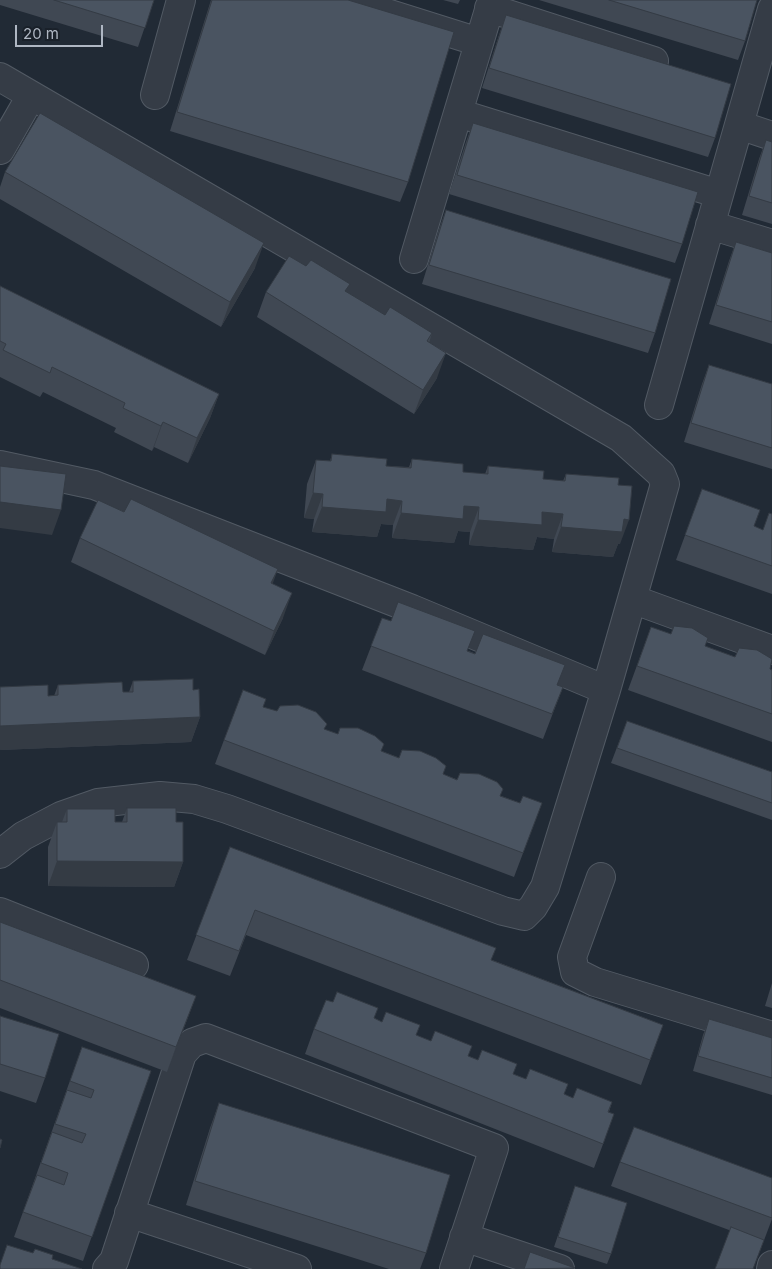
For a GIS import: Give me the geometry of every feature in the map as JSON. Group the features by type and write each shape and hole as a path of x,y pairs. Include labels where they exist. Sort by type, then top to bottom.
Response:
{"street":[{"path":"155,95 182,0"},
{"path":"345,0 479,42"},
{"path":"414,259 490,4 674,68"},
{"path":"659,405 739,125 739,89 772,9"},
{"path":"0,77 622,438 661,474 665,484 606,690 545,887 534,907 524,916 503,911 226,809 194,800 160,796 98,803 61,816 23,836 0,854"},
{"path":"0,150 31,96"},
{"path":"458,112 719,194"},
{"path":"739,125 772,136"},
{"path":"710,225 772,244"},
{"path":"0,465 94,485 412,609 606,690"},
{"path":"632,599 772,650"},
{"path":"601,877 572,957 575,972 595,982 772,1036"},
{"path":"0,912 134,965"},
{"path":"107,1269 114,1261 182,1054 192,1043 206,1038 494,1148 454,1269"},
{"path":"129,1213 297,1269"},
{"path":"464,1237 560,1269"},
{"path":"771,1269 772,1265"}],"building":[{"path":"54,0 154,0 145,28"},
{"path":"212,0 348,0 454,32 408,182 177,112"},
{"path":"609,0 757,0 745,41"},
{"path":"506,15 731,84 715,138 489,68"},
{"path":"40,113 264,243 230,302 5,172"},
{"path":"473,123 698,192 682,244 457,175"},
{"path":"766,140 772,142 772,203 749,196"},
{"path":"446,210 671,279 655,333 429,265"},
{"path":"736,242 772,253 772,322 716,305"},
{"path":"289,256 306,266 311,260 350,284 345,291 385,315 390,307 432,333 427,341 446,353 423,390 266,292"},
{"path":"0,286 219,394 197,438 163,422 161,426 123,408 125,403 52,367 50,373 3,350 6,344 0,341"},
{"path":"709,365 772,384 772,448 691,423"},
{"path":"332,454 387,459 386,466 411,468 412,459 463,464 463,472 488,474 488,466 544,471 543,479 565,481 566,474 619,478 618,485 632,486 629,520 624,519 622,532 561,527 563,514 542,512 542,525 478,520 479,507 464,506 463,519 401,513 402,501 387,499 386,512 322,507 323,494 313,493 316,460 331,461"},
{"path":"0,466 66,474 61,510 0,502"},
{"path":"702,489 760,510 754,526 763,530 769,513 772,514 772,566 685,535"},
{"path":"131,499 278,569 271,583 292,593 274,631 80,538 98,500 124,512"},
{"path":"398,602 475,631 467,651 475,654 483,634 565,665 557,685 563,687 552,714 371,646 382,618 391,621"},
{"path":"674,626 692,628 708,638 705,646 735,657 739,648 757,650 772,659 770,669 772,670 772,714 637,666 651,627 671,634"},
{"path":"193,679 193,690 199,689 200,717 0,726 0,687 48,685 48,696 58,695 58,685 122,682 123,692 133,692 133,681"},
{"path":"243,690 266,699 263,707 277,711 280,706 298,705 316,712 327,724 324,729 338,734 340,728 358,728 375,736 384,744 381,751 399,758 402,750 420,751 436,758 446,766 443,774 457,780 460,773 479,774 497,782 503,789 500,796 520,803 523,796 542,803 523,853 224,740"},
{"path":"627,721 772,772 772,803 617,748"},
{"path":"127,808 176,808 176,822 183,822 183,862 57,861 57,822 67,822 67,809 115,809 115,822 127,822"},
{"path":"230,847 496,948 491,960 663,1025 650,1060 255,910 239,951 196,935"},
{"path":"0,922 196,996 176,1047 0,980"},
{"path":"337,992 378,1008 374,1018 382,1022 386,1012 420,1025 416,1035 431,1041 435,1031 472,1046 468,1056 478,1060 482,1050 517,1064 513,1074 526,1079 530,1069 568,1084 564,1094 573,1098 577,1088 612,1102 608,1112 614,1114 603,1144 314,1029 326,1000 333,1002"},
{"path":"0,1016 59,1034 45,1078 0,1064"},
{"path":"709,1019 772,1038 772,1078 698,1056"},
{"path":"82,1047 151,1071 92,1237 23,1212 37,1175 64,1185 68,1173 41,1163 52,1132 82,1143 86,1134 55,1124 67,1090 91,1098 94,1090 70,1081"},
{"path":"219,1103 450,1175 426,1253 195,1181"},
{"path":"634,1127 772,1178 772,1218 620,1162"},
{"path":"575,1186 627,1203 611,1254 558,1237"},
{"path":"731,1227 764,1240 753,1269 715,1269"},
{"path":"7,1245 33,1253 35,1249 53,1255 52,1259 82,1269 0,1269"},
{"path":"530,1252 575,1268 524,1269"}]}
